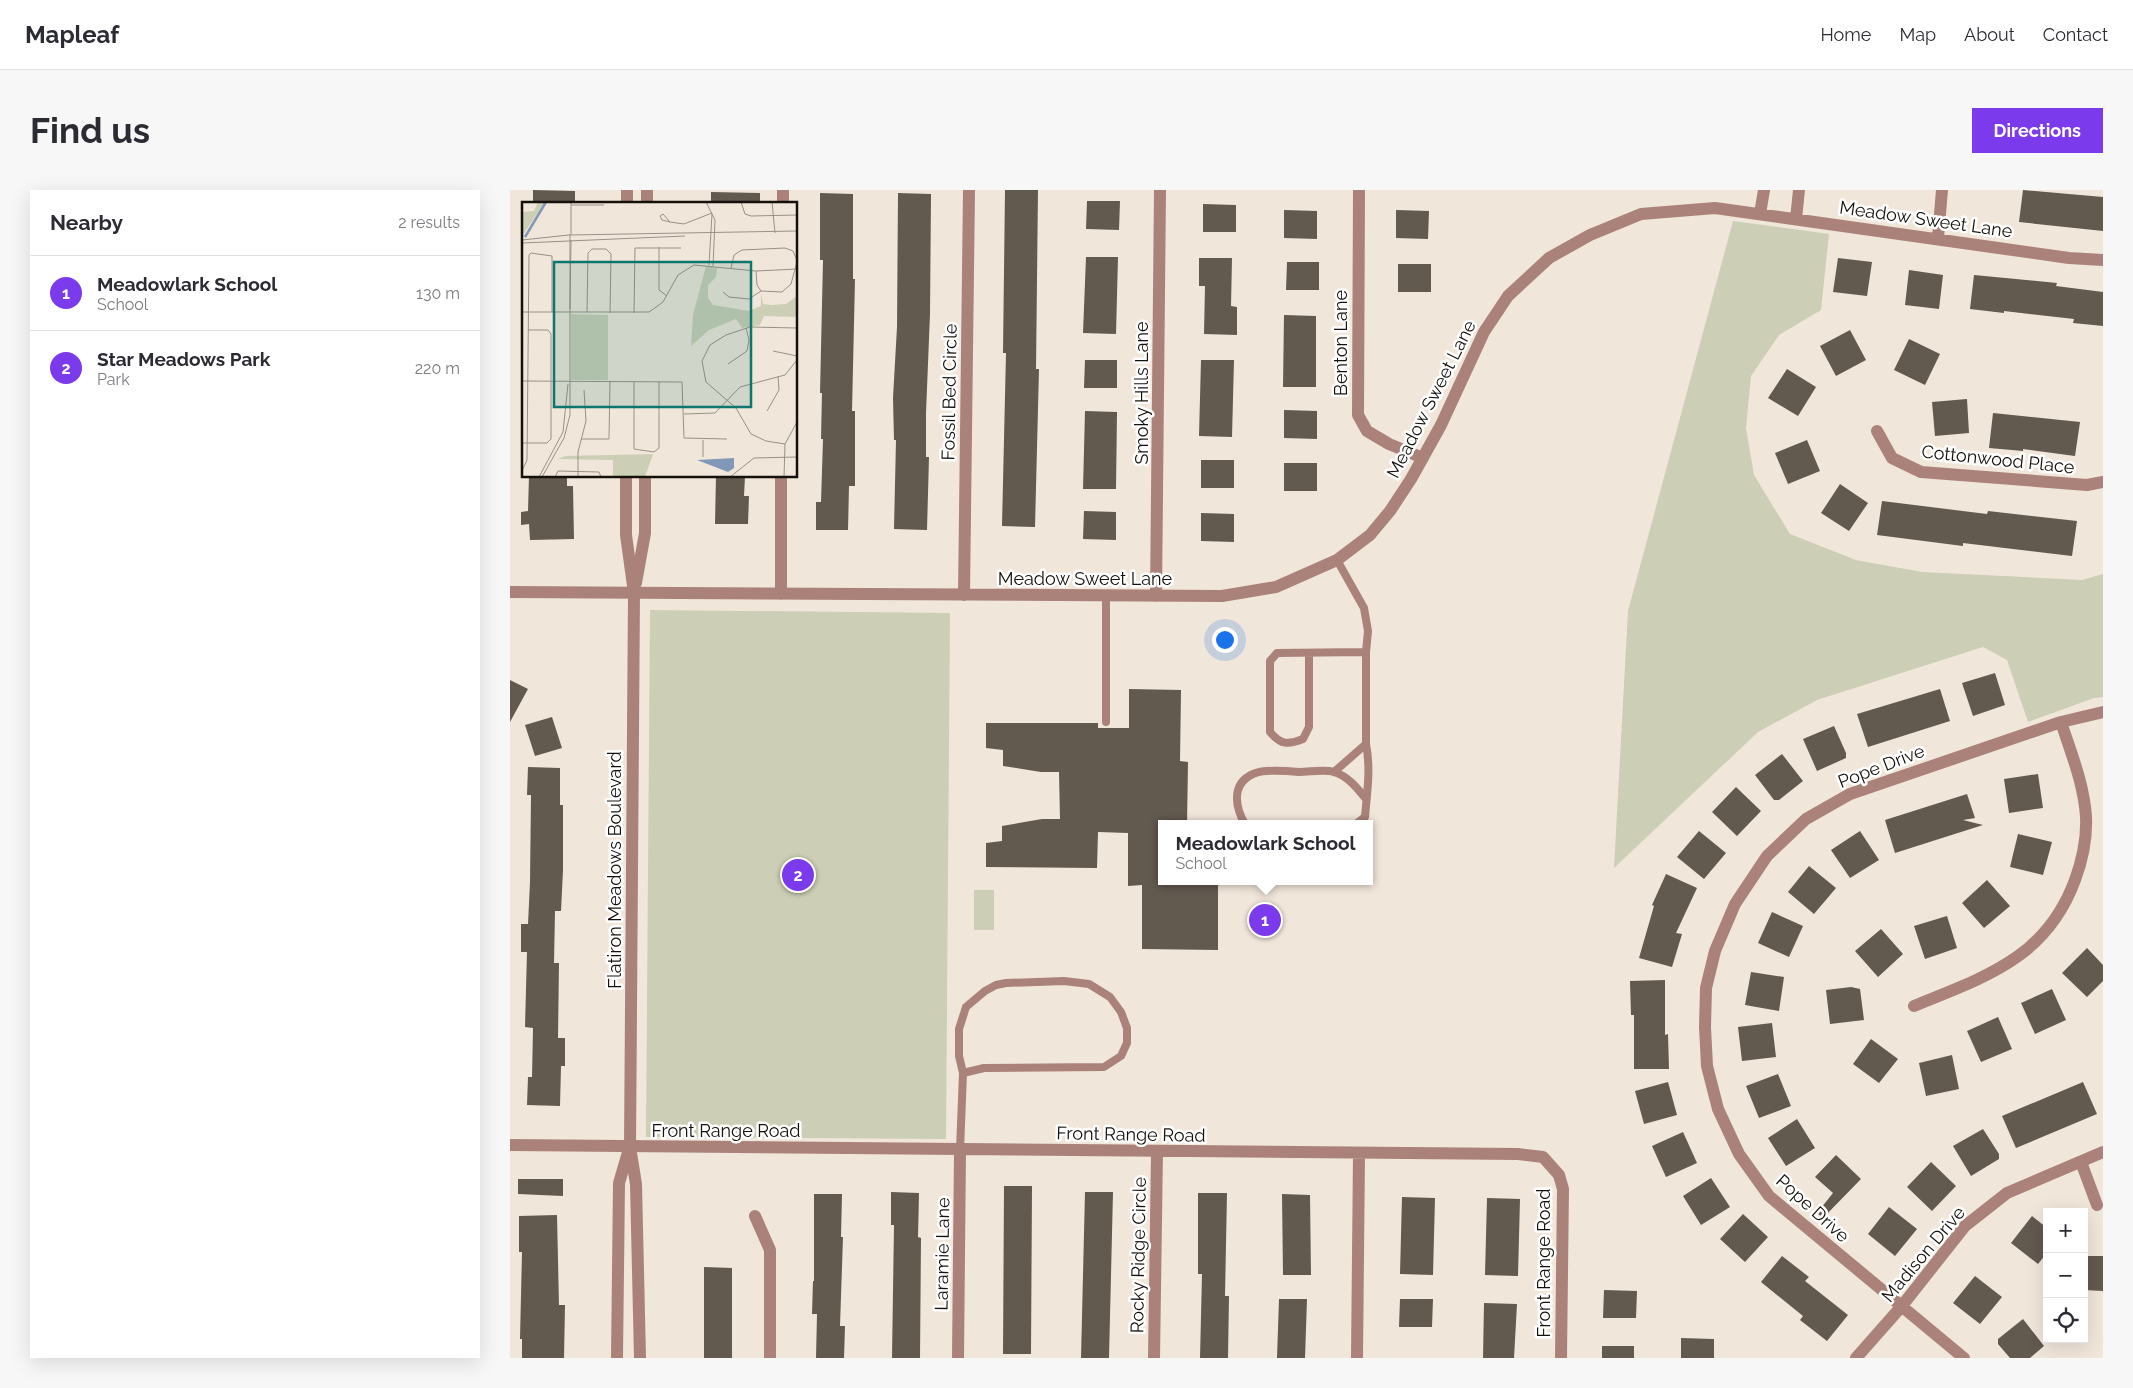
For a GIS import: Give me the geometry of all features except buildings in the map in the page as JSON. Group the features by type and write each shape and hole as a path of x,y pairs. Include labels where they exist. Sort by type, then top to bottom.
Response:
{"street":[{"name":"Fossil Bed Circle","path":"964,595 969,190"},
{"name":"Smoky Hills Lane","path":"1156,596 1160,190"},
{"name":"Benton Lane","path":"1359,190 1358,415 1367,431 1389,444 1423,458"},
{"path":"1760,214 1764,190"},
{"path":"1796,219 1799,190"},
{"path":"1938,238 1942,190"},
{"name":"Meadow Sweet Lane","path":"510,592 1222,596 1276,587 1337,560 1370,535 1390,511 1441,425 1484,332 1508,296 1549,258 1590,235 1641,214 1715,208 2069,258 2103,260"},
{"name":"Cottonwood Place","path":"1877,431 1892,458 1921,472 2087,485 2103,482"},
{"name":"Flatiron Meadows Boulevard","path":"626,478 626,535 634,593 630,1147 636,1184 640,1358"},
{"name":"Flatiron Meadows Boulevard","path":"634,593 645,533 646,478"},
{"path":"781,478 781,594"},
{"name":"Pope Drive","path":"1964,1358 1769,1196 1739,1154 1718,1109 1707,1066 1706,988 1715,951 1735,904 1768,856 1806,819 1850,794 2061,722 2103,712"},
{"path":"1914,1006 1994,972 2023,954 2047,931 2067,902 2081,863 2086,819 2081,784 2061,722"},
{"name":"Front Range Road","path":"510,1145 1518,1154 1543,1157 1559,1175 1563,1189 1561,1358"},
{"name":"Flatiron Meadows Boulevard","path":"617,1358 619,1183 630,1147"},
{"name":"Laramie Lane","path":"958,1358 960,1150"},
{"name":"Rocky Ridge Circle","path":"1154,1358 1157,1152"},
{"name":"Madison Drive","path":"1856,1358 1901,1307 1965,1226 2007,1193 2103,1152"},
{"path":"1357,1358 1359,1153"},
{"path":"2081,1162 2097,1205"},
{"path":"755,1216 770,1250 770,1358"}],"lane":[{"path":"1337,560 1364,608 1368,631 1366,652 1366,744 1369,757 1369,786 1365,817 1361,820"},
{"path":"1106,596 1106,722"},
{"path":"1309,653 1309,727 1303,739 1290,744 1277,740 1270,732 1270,661 1276,653 1366,652"},
{"path":"1334,772 1366,744"},
{"path":"1242,820 1238,813 1237,792 1243,782 1253,773 1279,771 1334,772 1356,785 1366,799"},
{"path":"960,1150 963,1073 958,1056 959,1029 966,1007 985,991 996,985 1006,983 1064,981 1089,984 1110,997 1121,1012 1127,1028 1128,1043 1121,1056 1104,1067 993,1067 974,1069 963,1073"}],"green space":[{"path":"1733,221 1829,234 1821,310 1779,335 1751,376 1746,428 1754,475 1790,534 1856,560 1922,572 2082,580 2103,574 2103,697 2094,698 2028,722 2007,660 1983,647 1817,700 1758,732 1614,868 1628,611"},
{"path":"650,610 950,613 946,1139 646,1137"},
{"path":"974,890 994,890 994,930 974,930"}],"place":[{"name":"Star Meadows Park","path":"798,875"},
{"name":"Meadowlark School","path":"1265,920"}]}
